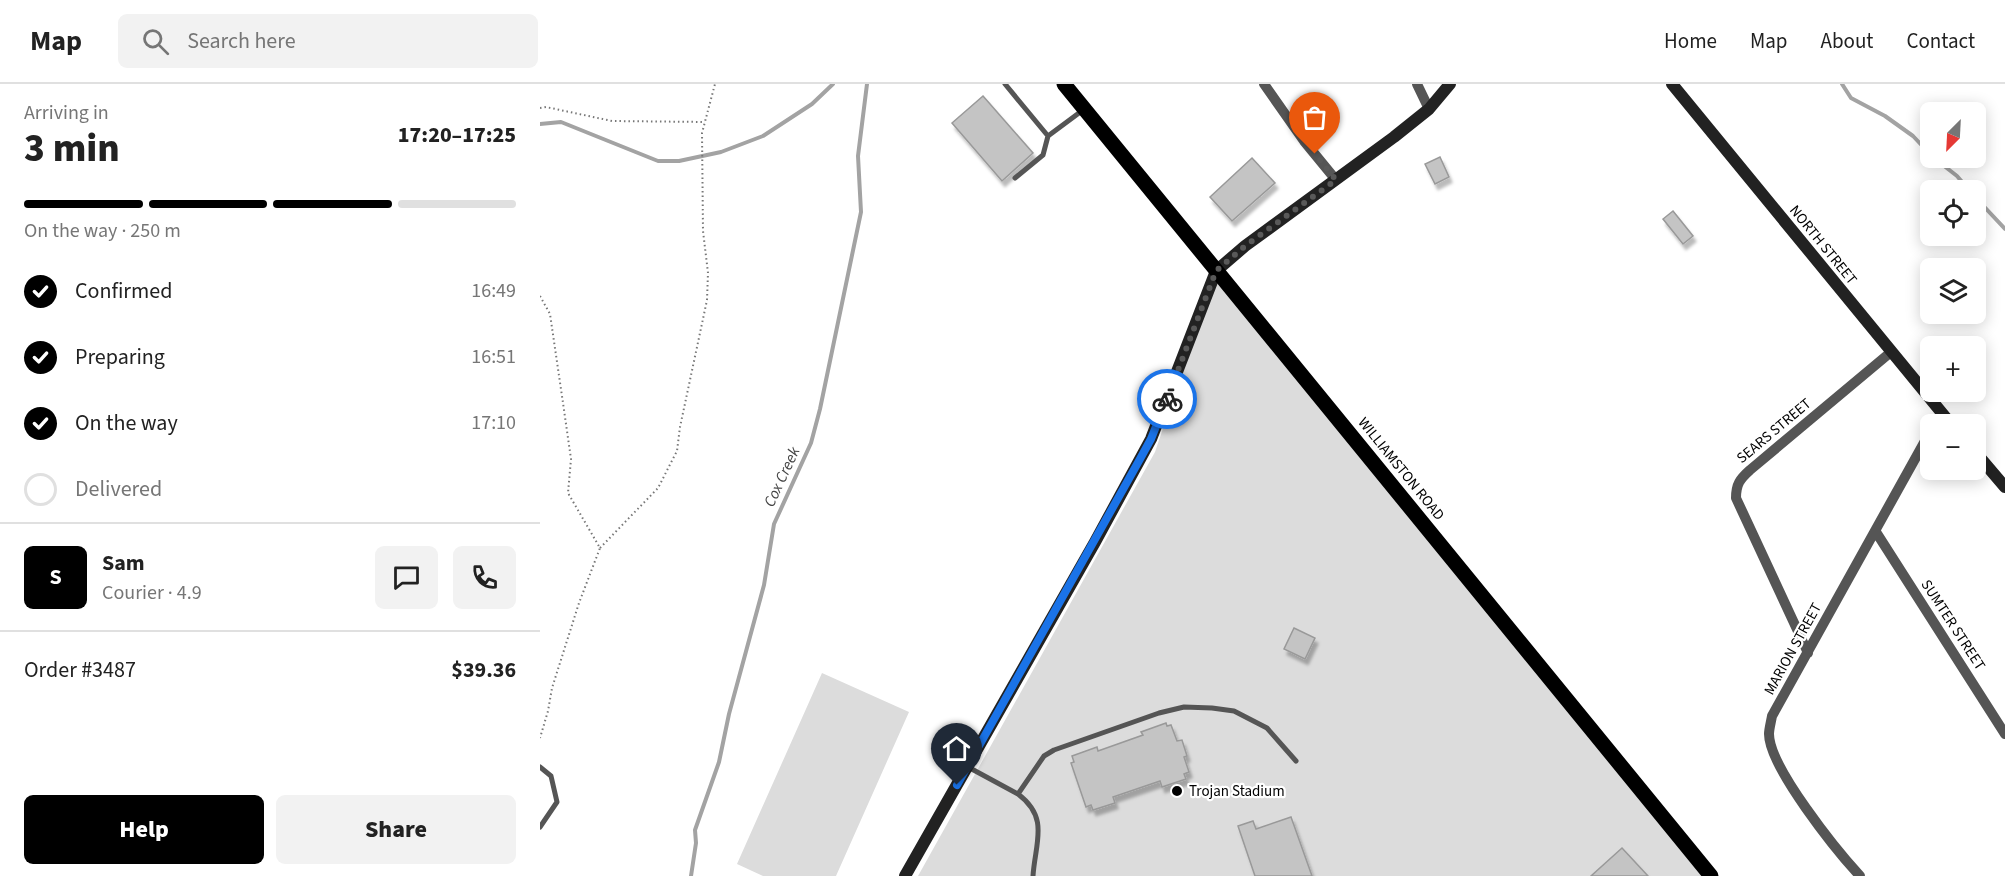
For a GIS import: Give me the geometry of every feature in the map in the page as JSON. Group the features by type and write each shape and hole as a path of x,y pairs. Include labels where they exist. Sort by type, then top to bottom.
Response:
{"main road":[{"name":"WILLIAMSTON ROAD","path":"1064,84 1711,876"}],"street":[{"path":"1264,84 1304,141 1336,180"},
{"path":"1417,84 1429,109"},
{"path":"905,876 1151,439 1216,271 1245,246 1394,137 1429,109 1450,84"},
{"name":"NORTH STREET","path":"1672,84 1891,352 1934,414"},
{"name":"SEARS STREET","path":"1808,653 1736,498 1736,487 1739,480 1750,470 1891,352"},
{"name":"MARION STREET","path":"1860,876 1819,825 1792,786 1777,760 1769,735 1772,716 1920,451"},
{"path":"1986,465 2005,487"},
{"name":"SUMTER STREET","path":"1876,532 2005,734"}],"lane":[{"path":"1005,84 1048,136"},
{"path":"1015,178 1043,154 1048,136 1084,109"},
{"path":"1018,794 1044,756 1054,750 1184,706 1234,711 1253,720 1268,728 1296,761"},
{"path":"540,767 550,776 557,802 540,827"},
{"path":"968,767 1018,794 1036,813 1039,833 1033,876"}],"path":[{"path":"540,738 552,688 579,603 600,548 658,488 677,451 707,300 708,273 703,231 702,133 715,84"},
{"path":"540,108 546,107 612,121 705,122"},
{"path":"540,296 550,314 571,459 568,493 600,548"}],"shaded area":[{"path":"1216,271 1711,876 918,876 1155,452"},
{"path":"822,673 909,712 836,876 763,876 737,864"}],"building":[{"path":"983,96 1033,153 1002,181 952,123"},
{"path":"1440,157 1449,177 1435,184 1425,164"},
{"path":"1252,158 1275,183 1232,221 1210,197"},
{"path":"1673,211 1693,236 1683,244 1663,219"},
{"path":"1294,628 1315,638 1305,659 1284,649"},
{"path":"1166,723 1167,726 1171,725 1177,741 1182,740 1189,772 1184,774 1186,779 1162,787 1160,781 1113,797 1115,803 1093,810 1091,805 1086,807 1071,763 1074,762 1072,756 1097,747 1098,751 1143,735 1141,732"},
{"path":"1291,817 1312,876 1255,876 1238,826 1253,821 1256,829"},
{"path":"1622,848 1648,876 1591,876"}],"waterway":[{"path":"540,124 561,122 658,161 679,161 721,152 763,136 812,104 833,84"},
{"name":"Cox Creek","path":"691,876 696,843 695,830 719,762 729,714 764,585 774,524 811,443 820,409 861,212 858,156 867,84"},
{"path":"1842,84 1851,98 1885,116 1920,143"},
{"path":"1947,168 1960,180"},
{"path":"1986,209 2005,229"}],"way so far":[{"path":"1167,399 1216,271 1245,246 1336,180 1315,154"}],"place":[{"name":"Trojan Stadium","path":"1177,791"}],"route":[{"path":"957,785 1095,542 1151,439 1167,399"}]}
